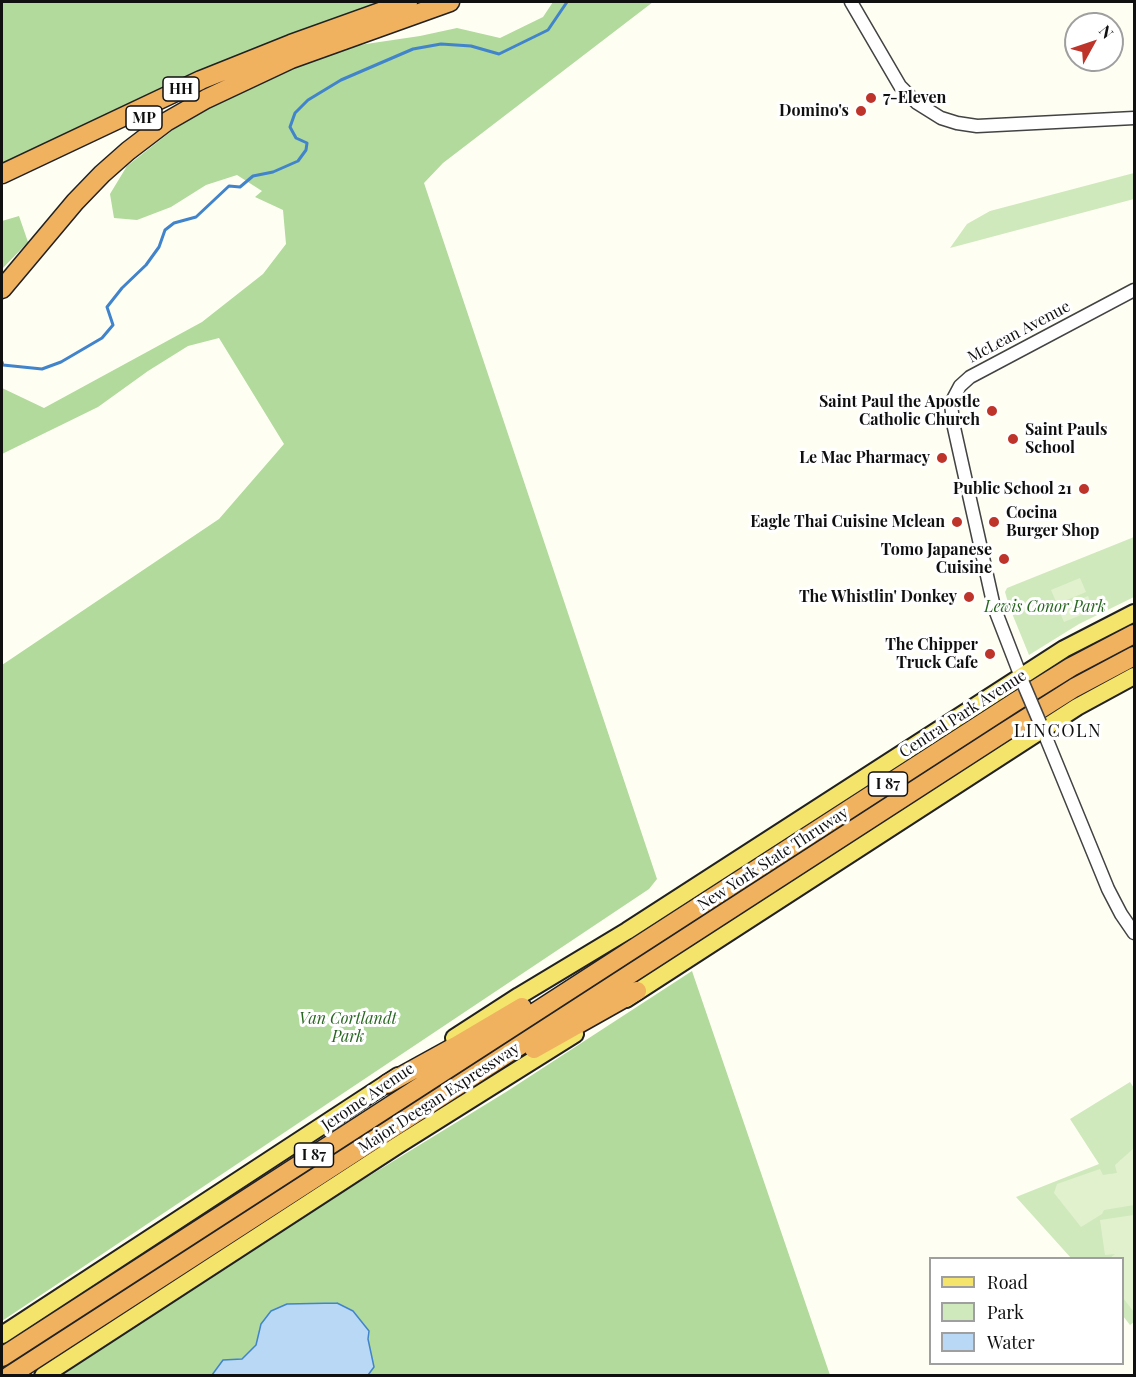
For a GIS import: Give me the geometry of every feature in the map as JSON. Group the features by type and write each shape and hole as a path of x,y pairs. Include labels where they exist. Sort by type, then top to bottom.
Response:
{"highway":[{"path":"367,23 408,2"},
{"path":"367,23 450,2"},
{"name":"HH","path":"2,289 75,202 116,161 166,122 206,99 367,23"},
{"name":"HH","path":"2,174 201,80 271,52 367,23"},
{"name":"MP","path":"2,186 206,90 291,59"},
{"path":"1100,651 1134,628"},
{"name":"New York State Thruway","path":"627,953 1006,707 1100,651 1134,634"},
{"name":"New York State Thruway","path":"690,946 1074,688 1134,656"},
{"name":"Major Deegan Expressway","path":"9,1376 434,1101 690,946"},
{"path":"387,1084 569,979 627,953"},
{"name":"Major Deegan Expressway","path":"2,1357 627,953"},
{"path":"434,1101 492,1075 637,992"}],"main road":[{"name":"Central Park Avenue","path":"675,900 1022,680 1074,642 1134,613"},
{"path":"43,1376 378,1158 567,1040 637,992 690,946 1041,727 1134,676"},
{"name":"Jerome Avenue","path":"2,1335 387,1084 494,1011 675,900"}],"street":[{"path":"850,2 900,86 923,107 941,118 964,125 978,126 1134,118"},
{"name":"McLean Avenue","path":"1134,290 970,377 960,386 951,403 955,433 994,607 1108,889 1134,933"}],"green space":[{"path":"2,2 384,2 2,166"},
{"name":"Van Cortlandt Park","path":"553,2 653,2 443,163 424,183 657,879 649,889 2,1321 2,665 219,519 284,444 219,338 188,346 98,407 2,454 2,388 44,408 202,322 263,274 286,244 283,210 255,197 262,191 237,175 206,185 171,207 137,220 114,218 110,194 127,166 197,111 269,75 339,48 457,28 500,38 543,17"},
{"path":"1134,173 1134,199 950,248 967,224 990,211"},
{"path":"19,216 28,242 2,269 2,221"},
{"name":"Lewis Conor Park","path":"1134,537 1134,597 1079,624 1029,655 1009,606 1005,592 1007,588"},
{"path":"1080,578 1086,592 1057,604 1051,590"},
{"path":"1088,596 1093,610 1064,622 1058,608"},
{"path":"692,971 830,1375 368,1375 374,1367 368,1339 369,1331 353,1311 337,1303 287,1304 261,1324 256,1345 242,1359 223,1360 212,1375 61,1376 294,1222 506,1092"},
{"path":"1130,1082 1134,1088 1134,1322 1130,1325 1124,1317 1124,1257 1070,1257 1016,1197 1099,1164 1070,1119"},
{"path":"1134,1148 1134,1205 1104,1210 1102,1214 1081,1227 1054,1193 1057,1184 1100,1169 1103,1175 1117,1173 1115,1165"},
{"path":"1134,1215 1134,1312 1124,1299 1124,1257 1111,1257 1115,1254 1105,1255 1100,1220"}],"water":[{"path":"337,1303 353,1311 369,1331 368,1339 374,1367 368,1375 212,1375 223,1360 242,1359 256,1345 261,1324 271,1311 287,1304"}],"waterway":[{"path":"2,362 3,365 42,369 61,362 102,338 113,325 107,307 122,288 146,265 159,247 165,230 174,223 196,217 229,186 240,187 253,176 273,172 298,161 306,150 307,143 296,138 290,127 295,113 308,100 341,80 413,49 441,44 471,46 499,54 548,30 567,2"}],"place":[{"name":"7-Eleven","path":"871,98"},
{"name":"Domino's","path":"861,111"},
{"name":"Saint Paul the Apostle Catholic Church","path":"992,411"},
{"name":"Saint Pauls School","path":"1013,439"},
{"name":"Le Mac Pharmacy","path":"942,458"},
{"name":"Public School 21","path":"1084,489"},
{"name":"Eagle Thai Cuisine Mclean","path":"957,522"},
{"name":"Cocina Burger Shop","path":"994,522"},
{"name":"Tomo Japanese Cuisine","path":"1004,559"},
{"name":"The Whistlin' Donkey","path":"969,597"},
{"name":"The Chipper Truck Cafe","path":"990,654"}],"district":[{"name":"LINCOLN","path":"1058,731"}]}
